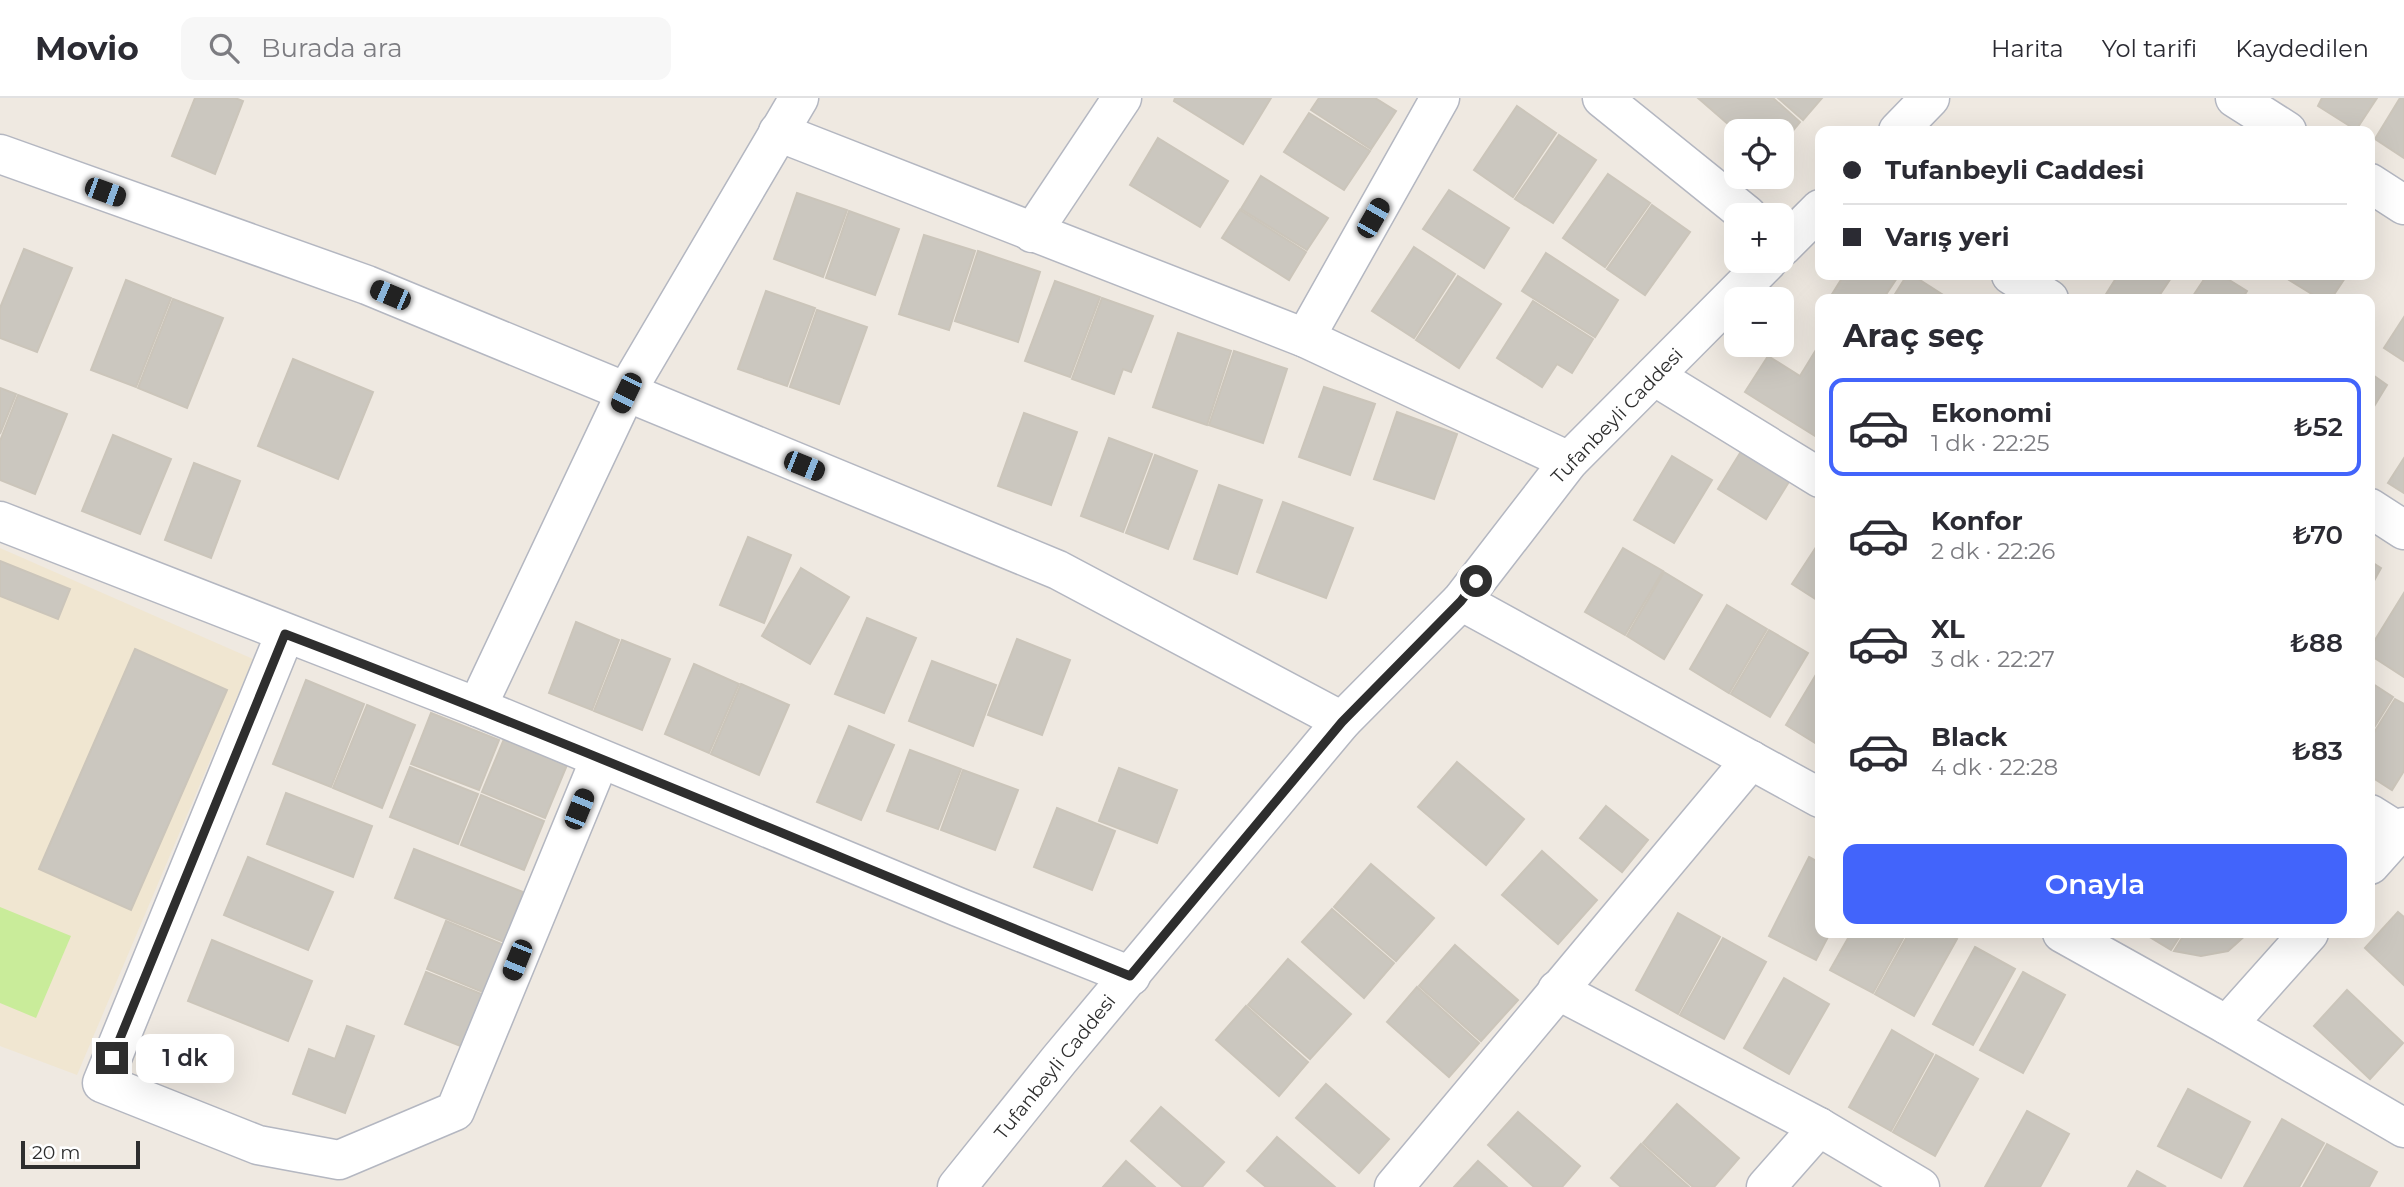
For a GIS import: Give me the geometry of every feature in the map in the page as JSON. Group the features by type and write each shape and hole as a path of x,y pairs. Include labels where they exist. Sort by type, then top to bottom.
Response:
{"street":[{"path":"477,707 626,393 799,98"},
{"path":"1032,233 1122,98"},
{"path":"1305,338 1440,98"},
{"path":"1602,98 1732,203"},
{"path":"1903,126 1930,98"},
{"path":"2235,98 2279,126"},
{"path":"778,132 1305,338 1569,461"},
{"path":"0,155 367,285 1058,570 1342,722"},
{"path":"2375,186 2404,205"},
{"name":"Tufanbeyli Caddesi","path":"1794,234 1815,214"},
{"name":"Tufanbeyli Caddesi","path":"957,1187 1059,1060 1342,722 1461,601 1569,461 1755,273"},
{"path":"2019,280 2041,294"},
{"path":"1654,376 1815,475"},
{"path":"2375,511 2404,530"},
{"path":"0,521 477,707 1130,976"},
{"path":"1461,601 1815,795"},
{"path":"285,634 102,1083 258,1145 338,1160 455,1111 600,759"},
{"path":"1394,1187 1751,760"},
{"path":"2375,855 2391,825"},
{"path":"2071,938 2404,1128"},
{"path":"2227,1025 2305,938"},
{"path":"1557,990 1819,1127 1920,1187"},
{"path":"1766,1187 1819,1127"}],"shaded area":[{"path":"0,548 253,659 77,1075 0,1046"}],"green space":[{"path":"0,907 71,936 36,1018 0,1003"}],"building":[{"path":"195,98 235,98 243,101 215,174 172,156"},
{"path":"1175,98 1271,98 1243,144 1174,101"},
{"path":"1319,98 1375,98 1396,111 1371,149 1311,110"},
{"path":"1698,98 1773,98 1800,122 1794,129 1794,119 1724,121"},
{"path":"1778,98 1822,98 1803,120"},
{"path":"2322,98 2377,98 2359,126 2350,126 2318,106"},
{"path":"2400,98 2404,98 2404,158 2375,139"},
{"path":"1517,106 1556,133 1513,197 1474,170"},
{"path":"1309,113 1370,151 1344,190 1284,152"},
{"path":"1559,135 1596,160 1553,223 1515,199"},
{"path":"1158,138 1228,181 1200,227 1130,185"},
{"path":"1608,174 1650,203 1605,267 1563,238"},
{"path":"1261,176 1328,218 1307,250 1241,209"},
{"path":"1449,190 1509,228 1484,268 1423,229"},
{"path":"797,193 847,210 823,277 774,259"},
{"path":"1652,205 1690,232 1645,295 1607,269"},
{"path":"1240,210 1306,252 1289,280 1222,238"},
{"path":"849,211 899,229 875,295 826,278"},
{"path":"924,235 975,251 949,330 899,314"},
{"path":"1414,247 1455,274 1414,338 1372,311"},
{"path":"24,249 72,268 37,352 0,338 0,308"},
{"path":"978,251 1040,272 1018,342 955,321"},
{"path":"1546,253 1618,300 1595,337 1522,291"},
{"path":"1458,276 1501,304 1459,368 1416,340"},
{"path":"126,280 171,298 136,387 91,370"},
{"path":"1841,280 1896,280 1886,294 1832,294"},
{"path":"1904,280 1920,280 1942,294 1895,294"},
{"path":"2115,280 2170,280 2160,294 2106,294"},
{"path":"2204,280 2229,280 2247,291 2245,294 2194,294"},
{"path":"2289,280 2344,280 2334,294 2312,294"},
{"path":"1055,281 1100,297 1070,377 1025,361"},
{"path":"766,291 815,308 787,386 738,369"},
{"path":"1102,298 1153,316 1131,372 1123,369 1114,394 1072,379"},
{"path":"173,299 223,318 187,408 138,388"},
{"path":"1533,301 1593,339 1572,373 1557,364 1542,387 1497,358"},
{"path":"817,310 867,327 839,404 790,387"},
{"path":"2404,317 2404,361 2384,348"},
{"path":"1178,333 1231,351 1207,425 1153,407"},
{"path":"1234,351 1287,369 1263,443 1209,425"},
{"path":"1815,352 1815,436 1745,392 1770,357 1800,376"},
{"path":"293,359 373,392 338,479 258,446"},
{"path":"2375,377 2387,385 2375,405"},
{"path":"1324,387 1375,404 1350,475 1299,457"},
{"path":"0,388 16,394 0,434"},
{"path":"18,395 67,414 35,494 0,480 0,441"},
{"path":"1397,412 1457,434 1434,499 1374,479"},
{"path":"1024,413 1077,432 1051,505 998,486"},
{"path":"113,435 171,459 140,534 82,511"},
{"path":"1109,438 1152,454 1123,532 1081,516"},
{"path":"1742,450 1790,480 1766,519 1718,489"},
{"path":"1155,455 1197,471 1168,549 1126,533"},
{"path":"1672,456 1712,480 1674,543 1634,520"},
{"path":"2404,458 2404,493 2388,483"},
{"path":"194,463 240,481 211,558 165,540"},
{"path":"1219,485 1262,500 1237,574 1194,559"},
{"path":"1283,502 1353,528 1326,598 1257,572"},
{"path":"748,537 791,555 764,623 720,605"},
{"path":"1623,548 1663,571 1625,635 1585,612"},
{"path":"1815,549 1815,599 1792,584"},
{"path":"0,561 70,589 58,619 0,596"},
{"path":"2375,564 2381,568 2375,579"},
{"path":"801,568 849,597 810,664 762,636"},
{"path":"1664,572 1702,595 1664,659 1627,636"},
{"path":"2404,593 2404,677 2375,658 2375,640"},
{"path":"1727,605 1767,629 1729,693 1690,669"},
{"path":"867,618 916,638 884,713 835,694"},
{"path":"576,622 619,640 592,710 549,693"},
{"path":"1769,630 1808,653 1770,717 1731,694"},
{"path":"1017,639 1070,660 1042,735 988,715"},
{"path":"622,640 670,659 642,730 594,711"},
{"path":"135,649 227,690 131,910 39,869"},
{"path":"932,661 996,685 973,746 909,721"},
{"path":"694,664 739,684 709,753 665,734"},
{"path":"1815,676 1815,743 1786,725"},
{"path":"306,680 364,704 331,787 273,764"},
{"path":"741,684 789,705 759,775 711,754"},
{"path":"2375,685 2393,697 2375,726"},
{"path":"2395,699 2404,704 2404,771 2392,790 2375,779 2375,731"},
{"path":"367,705 415,725 382,808 333,788"},
{"path":"431,713 499,740 479,790 411,764"},
{"path":"849,726 894,745 861,820 817,802"},
{"path":"504,739 567,765 545,818 482,792"},
{"path":"910,750 961,769 938,829 887,811"},
{"path":"1457,762 1524,819 1486,865 1418,807"},
{"path":"410,767 478,794 458,844 390,817"},
{"path":"1119,768 1177,790 1157,843 1099,821"},
{"path":"963,770 1018,790 995,850 941,830"},
{"path":"286,793 372,826 353,877 267,844"},
{"path":"481,795 544,821 524,870 461,845"},
{"path":"1606,806 1648,840 1622,872 1580,838"},
{"path":"1057,808 1115,831 1092,890 1034,867"},
{"path":"414,849 523,892 504,942 395,898"},
{"path":"1542,851 1597,900 1558,944 1502,895"},
{"path":"248,857 333,892 308,950 224,915"},
{"path":"1809,857 1815,860 1815,938 1827,938 1816,960 1769,936"},
{"path":"1371,864 1434,918 1396,961 1334,907"},
{"path":"1332,909 1394,963 1364,998 1302,942"},
{"path":"2398,912 2404,917 2404,985 2365,948"},
{"path":"1678,913 1720,937 1678,1014 1636,990"},
{"path":"446,921 504,945 485,993 427,969"},
{"path":"1723,938 1766,962 1724,1039 1680,1015"},
{"path":"1848,938 1903,938 1873,993 1830,970"},
{"path":"1906,938 1957,939 1914,1016 1875,994"},
{"path":"2151,938 2179,938 2171,950"},
{"path":"2182,938 2242,938 2228,951 2201,956 2174,951"},
{"path":"212,940 312,981 288,1041 188,1001"},
{"path":"1455,945 1518,1000 1481,1041 1419,986"},
{"path":"1975,947 2015,969 1973,1045 1933,1024"},
{"path":"1288,959 1351,1014 1310,1059 1248,1005"},
{"path":"426,972 484,995 463,1047 405,1024"},
{"path":"2023,972 2065,995 2023,1073 1980,1050"},
{"path":"1784,978 1829,1004 1789,1074 1744,1048"},
{"path":"1417,987 1479,1043 1449,1077 1387,1022"},
{"path":"2347,990 2403,1043 2370,1079 2314,1026"},
{"path":"1246,1006 1308,1062 1279,1096 1216,1040"},
{"path":"347,1026 374,1036 345,1113 293,1094 309,1049 335,1059"},
{"path":"1892,1030 1933,1054 1891,1131 1849,1107"},
{"path":"1936,1055 1978,1079 1935,1156 1893,1132"},
{"path":"1326,1084 1389,1139 1359,1173 1296,1118"},
{"path":"2188,1089 2250,1122 2221,1178 2158,1146"},
{"path":"1677,1104 1739,1158 1714,1187 1693,1187 1643,1143"},
{"path":"1161,1107 1224,1162 1202,1187 1183,1187 1131,1141"},
{"path":"2027,1111 2069,1134 2040,1187 1985,1187"},
{"path":"1518,1112 1580,1166 1562,1187 1534,1187 1488,1145"},
{"path":"2282,1119 2324,1143 2299,1187 2244,1187"},
{"path":"1277,1137 1335,1187 1266,1187 1247,1171"},
{"path":"1641,1144 1689,1187 1621,1187 1611,1178"},
{"path":"2327,1144 2377,1172 2369,1187 2303,1187"},
{"path":"1126,1161 1155,1187 1103,1187"},
{"path":"1478,1161 1507,1187 1454,1187"},
{"path":"2137,1171 2166,1187 2128,1187"}],"route":[{"path":"112,1058 285,634 477,707 1130,976 1342,722 1461,601 1476,581"}]}
